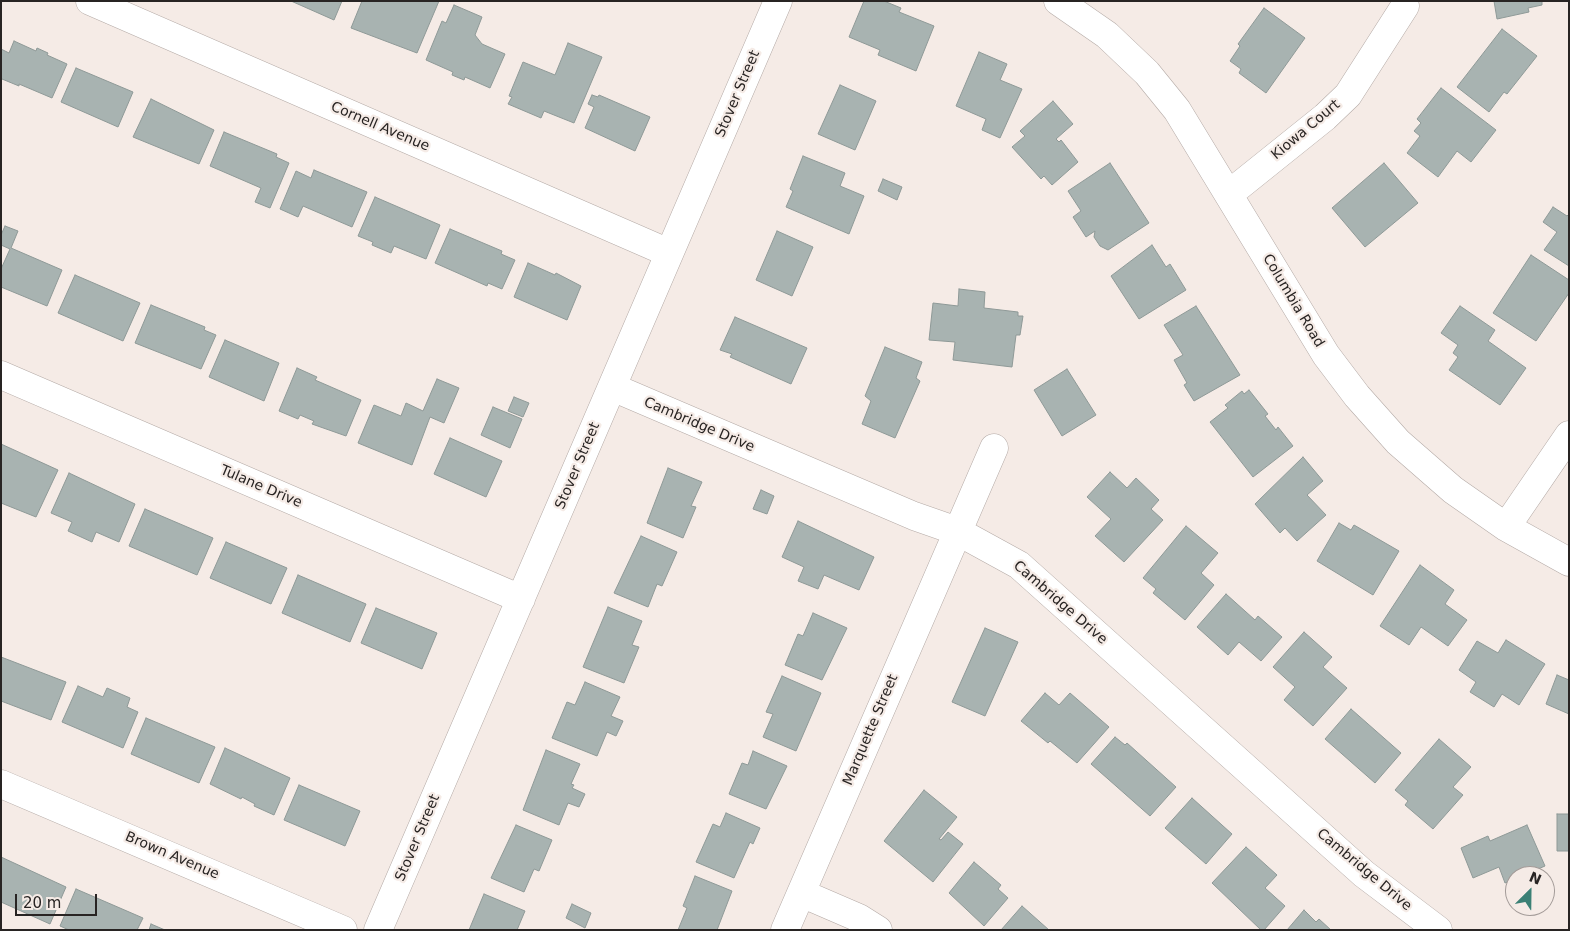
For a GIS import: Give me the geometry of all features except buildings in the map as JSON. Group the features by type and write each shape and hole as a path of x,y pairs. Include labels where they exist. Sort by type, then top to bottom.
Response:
{"street":[{"name":"Cornell Avenue","path":"90,1 669,253"},
{"name":"Stover Street","path":"378,930 778,1"},
{"name":"Columbia Road","path":"1058,1 1106,35 1147,73 1177,110 1326,355 1357,396 1398,442 1453,490 1506,527 1569,562"},
{"name":"Kiowa Court","path":"1229,194 1325,117 1348,95 1405,6"},
{"name":"Tulane Drive","path":"1,376 521,599"},
{"name":"Cambridge Drive","path":"612,387 914,516 957,531 1019,565 1364,874 1438,930"},
{"path":"1506,527 1569,435"},
{"name":"Marquette Street","path":"785,930 994,448"},
{"name":"Brown Avenue","path":"1,784 343,930"},
{"path":"801,893 859,918 878,930"}]}
